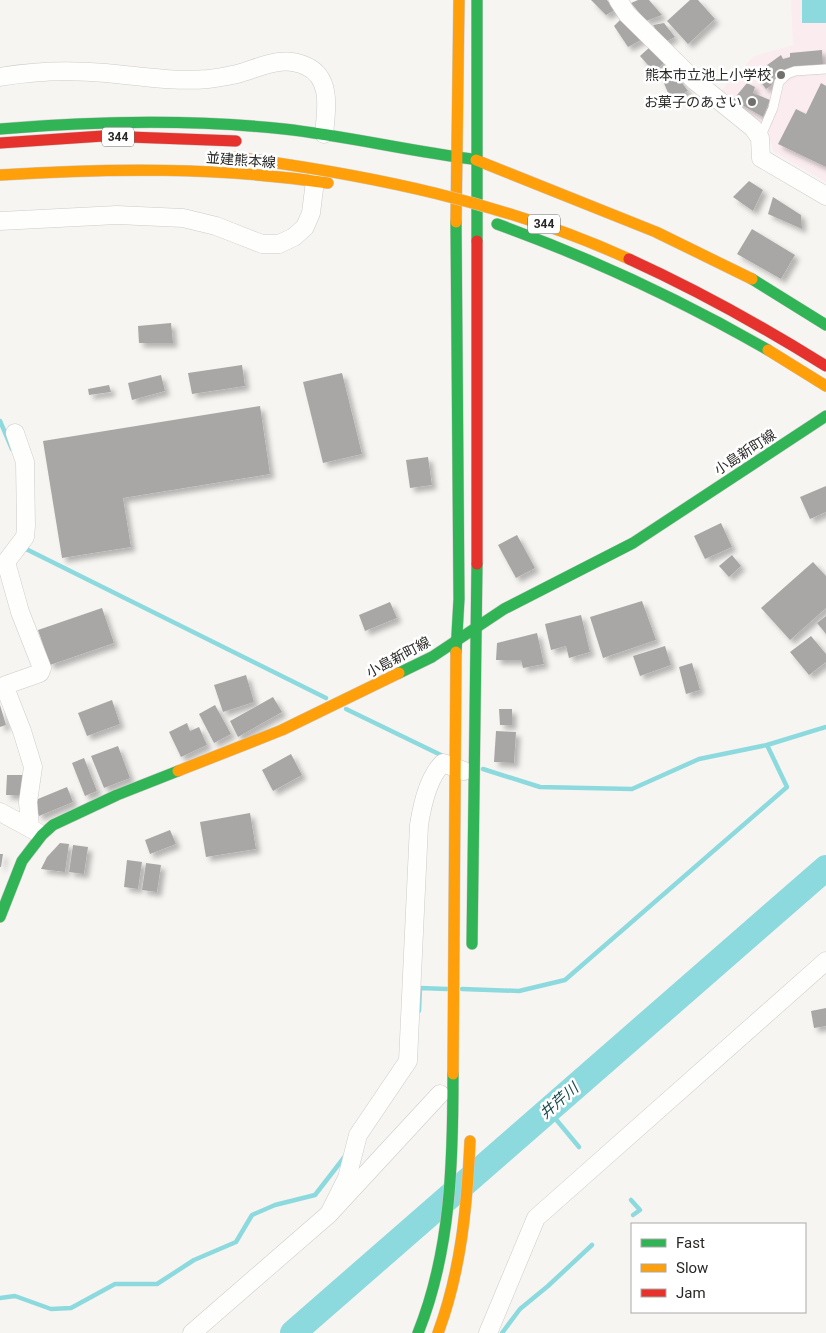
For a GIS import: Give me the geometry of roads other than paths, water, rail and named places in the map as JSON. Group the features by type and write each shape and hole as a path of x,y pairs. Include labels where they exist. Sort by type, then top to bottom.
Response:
{"main road":[{"path":"418,1333 430,1303 445,1238 453,1141 455,1081 456,641 459,599 452,212 457,157 459,0"},
{"path":"472,960 477,628 477,0"},
{"path":"458,98 476,98"},
{"path":"0,129 117,120 207,123 324,134 476,160 628,219 695,250 761,286 826,325"},
{"name":"344","path":"0,143 103,136 241,142"},
{"name":"344","path":"231,157 302,164 419,187 488,206 580,237 622,254 728,305 826,366"},
{"name":"並建熊本線","path":"0,175 134,170 225,172 314,181 397,194 422,202"},
{"path":"442,177 490,191"},
{"path":"452,212 476,217 592,259 646,284 758,343 826,386"},
{"name":"小島新町線","path":"0,916 36,832 73,814 324,711 432,657 504,609 633,543 826,416"},
{"path":"438,1333 450,1296 466,1218 470,1134"}],"street":[{"path":"618,0 628,14 695,81 753,128 760,138 761,158 826,196"},
{"path":"0,77 24,73 102,72 176,79 206,79 237,74 272,62 288,61 308,67 321,80 327,96 324,134"},
{"path":"0,221 117,215 183,218 216,226 262,244 279,244 294,237 305,227 311,213 314,181"},
{"path":"15,433 24,462 26,526 25,537 6,562 20,612 42,668 40,673 6,685 6,690 22,731 33,767 28,802 36,832"},
{"path":"329,1214 347,1178 358,1135 408,1061 419,825 422,805 437,768 443,764 474,774"},
{"path":"0,812 36,832"},
{"path":"488,1333 536,1218 826,961"},
{"path":"192,1333 329,1214 440,1094"}],"lane":[{"path":"760,138 772,108 779,82 787,74 795,71 826,69"}],"water":[{"path":"802,0 826,0 826,23 802,23"}],"waterway":[{"path":"0,421 12,449"},
{"path":"22,547 326,698"},
{"path":"346,709 445,757"},
{"path":"483,769 540,787 632,789 699,759 767,745 826,727"},
{"path":"462,989 519,991 565,980 787,787 767,745"},
{"name":"井芹川","path":"293,1333 826,868"},
{"path":"419,1011 420,988 447,989"},
{"path":"549,1111 579,1147"},
{"path":"0,1298 15,1296 51,1309 71,1308 115,1284 157,1284 194,1260 236,1242 252,1215 275,1205 315,1195 346,1155"},
{"path":"631,1200 640,1210 633,1215"},
{"path":"502,1333 520,1309 592,1245"}],"place":[{"name":"熊本市立池上小学校","path":"781,75"},
{"name":"お菓子のあさい","path":"752,102"}]}
